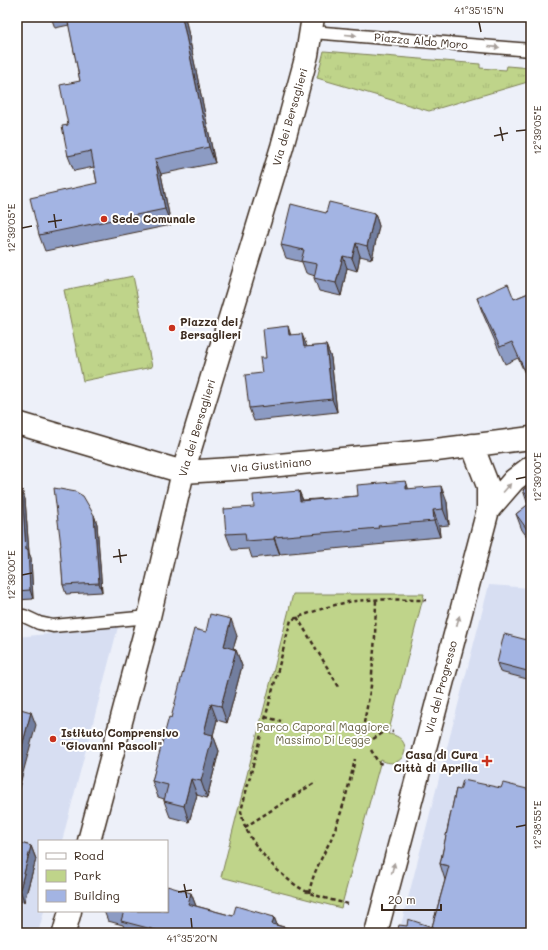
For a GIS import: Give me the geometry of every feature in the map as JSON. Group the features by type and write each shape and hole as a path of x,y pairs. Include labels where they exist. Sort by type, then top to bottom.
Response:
{"street":[{"name":"Via dei Bersaglieri","path":"89,840 149,617 183,472 282,147 307,55 313,24"},
{"name":"Via Giustiniano","path":"17,423 183,472 256,467 428,451 531,438"},
{"name":"Via del Progresso","path":"376,933 488,510 488,486 472,445"},
{"name":"Via del Progresso","path":"488,510 514,480 531,467"},
{"path":"64,933 70,912"}],"lane":[{"name":"Piazza Aldo Moro","path":"313,24 531,50"},
{"path":"17,616 24,616 39,623 53,626 149,617"}],"path":[{"path":"348,904 309,893 297,886 274,867 245,827 241,811 265,717 291,620 348,602 376,600 426,600"},
{"path":"364,723 371,686 376,600"},
{"path":"297,617 339,687"},
{"path":"265,717 281,721"},
{"path":"373,739 386,731 393,732"},
{"path":"371,750 378,762 384,765"},
{"path":"309,893 313,875 331,839 348,792 355,759"},
{"path":"245,827 316,782"}],"shaded area":[{"name":"Casa di Cura Città di Aprilia","path":"489,585 531,588 531,933 399,933"},
{"name":"Istituto Comprensivo \"Giovanni Pascoli\"","path":"118,627 62,840 38,840 38,912 44,912 38,933 17,933 17,637"}],"green space":[{"path":"324,51 480,64 480,68 506,70 507,66 531,68 531,81 429,111 317,78"},
{"path":"133,276 152,367 83,381 64,290"},
{"name":"Parco Caporal Maggiore Massimo Di Legge","path":"293,594 424,594 388,734 403,741 405,747 404,753 396,762 389,763 381,760 341,908 221,877"}],"building":[{"path":"67,17 182,17 209,147 155,159 165,209 39,235 30,198 97,183 91,151 68,156 62,126 68,125 60,85 80,81"},
{"path":"329,202 375,213 367,246 356,243 352,258 343,256 336,283 314,278 317,264 301,261 304,250 281,245 291,204 326,213"},
{"path":"508,284 514,299 531,292 531,375 527,376 512,342 500,347 477,298"},
{"path":"288,326 289,335 302,334 304,347 326,345 332,399 249,408 245,375 262,373 260,358 266,358 263,329"},
{"path":"406,481 406,489 441,486 443,509 433,510 434,521 246,541 245,533 226,534 224,509 254,507 253,495 299,491 300,501 358,496 357,485"},
{"path":"531,484 531,501 523,490"},
{"path":"54,488 76,492 83,496 94,515 99,583 63,585 61,546"},
{"path":"17,490 22,490 26,550 28,549 30,590 17,591"},
{"path":"531,502 531,530 529,532 516,514"},
{"path":"210,614 231,619 224,646 236,650 221,706 211,704 204,733 213,735 201,781 191,779 184,806 164,801 168,785 152,781 169,717 171,718 194,629 206,632"},
{"path":"504,634 531,641 531,672 497,663"},
{"path":"17,708 31,712 17,765"},
{"path":"463,780 501,788 503,783 531,790 531,933 397,933 399,925 407,926 408,919 432,927 449,866 440,864 456,789 460,790"},
{"path":"17,842 31,846 20,889 17,888"},
{"path":"168,886 191,893 188,904 233,916 236,906 274,917 272,924 305,933 167,933 121,921 124,912 168,912"}],"place":[{"name":"Sede Comunale","path":"104,219"},
{"name":"Piazza dei Bersaglieri","path":"172,328"},
{"name":"Istituto Comprensivo \"Giovanni Pascoli\"","path":"53,739"},
{"name":"Casa di Cura Città di Aprilia","path":"487,761"}]}
